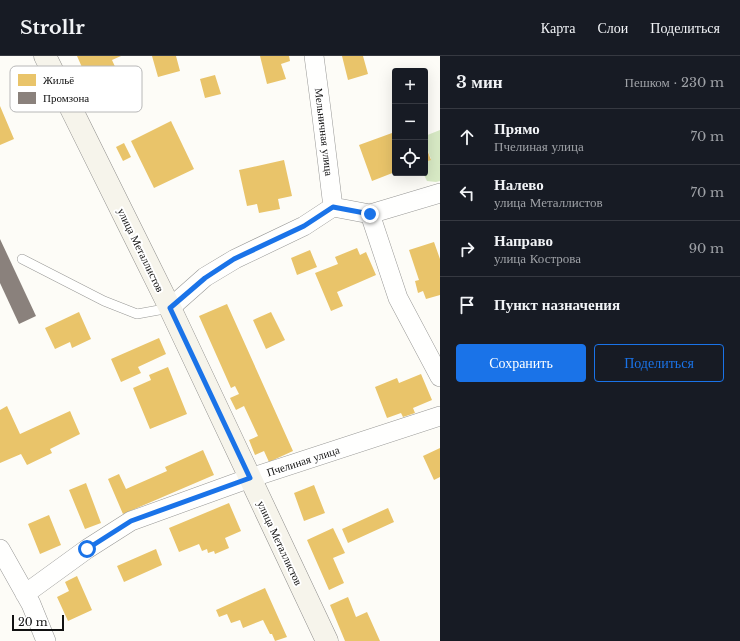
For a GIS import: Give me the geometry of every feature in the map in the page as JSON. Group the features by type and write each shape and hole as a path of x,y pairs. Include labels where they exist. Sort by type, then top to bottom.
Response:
{"street":[{"name":"улица Металлистов","path":"45,56 50,66"},
{"name":"Мельничная улица","path":"314,56 322,109 333,207"},
{"name":"улица Металлистов","path":"73,112 170,308 327,641"},
{"path":"170,308 205,278 234,259 304,226 333,207 370,214 440,193"},
{"path":"370,214 398,298 440,377"},
{"name":"Пчелиная улица","path":"25,594 87,549 131,521 250,478 440,416"},
{"path":"0,549 25,594 46,641"}],"lane":[{"path":"22,259 104,301 137,314 170,308"}],"green space":[{"path":"440,130 440,181 436,182 427,181 424,176 428,176 428,160 431,159 428,151 428,135"}],"building: Жильё":[{"path":"77,56 121,56 112,60 115,66 81,66"},
{"path":"152,56 176,56 180,71 158,77"},
{"path":"260,56 289,56 290,61 281,64 286,79 267,84"},
{"path":"342,56 363,56 368,74 348,80"},
{"path":"215,75 221,94 205,98 200,79"},
{"path":"0,106 14,139 0,145"},
{"path":"171,121 194,169 154,188 131,141"},
{"path":"392,133 392,173 372,181 359,145"},
{"path":"124,143 131,157 123,161 116,147"},
{"path":"428,152 431,160 428,161"},
{"path":"284,160 292,196 278,199 280,209 259,213 257,204 247,206 239,170"},
{"path":"434,242 440,259 440,295 426,299 423,291 418,293 415,281 419,280 409,250"},
{"path":"357,248 360,255 366,252 376,275 337,292 343,306 331,311 315,273 338,264 335,257"},
{"path":"310,250 317,267 297,275 291,258"},
{"path":"227,304 293,451 269,462 264,451 255,455 249,440 258,436 244,406 236,410 230,398 239,394 235,386 231,388 199,316"},
{"path":"79,312 91,339 72,348 70,342 55,349 45,328"},
{"path":"271,312 285,340 266,349 253,320"},
{"path":"159,338 166,354 138,367 141,373 121,382 111,359"},
{"path":"168,367 187,414 150,429 133,388 151,380 149,375"},
{"path":"421,374 432,400 413,408 415,413 403,417 401,413 387,418 375,387 397,378 399,383"},
{"path":"7,406 20,434 70,411 80,434 50,449 52,453 27,465 21,454 0,463 0,410"},
{"path":"440,448 440,477 434,480 423,456"},
{"path":"203,450 214,475 123,514 108,479 119,474 126,489 167,471 165,467"},
{"path":"86,483 101,523 85,529 69,490"},
{"path":"314,485 325,513 304,521 294,493"},
{"path":"229,503 241,531 225,538 229,548 215,554 214,551 208,553 207,549 202,551 199,544 179,552 169,528"},
{"path":"388,508 394,522 348,543 342,529"},
{"path":"49,515 61,545 40,554 28,524"},
{"path":"333,528 345,553 333,558 344,583 329,590 307,540"},
{"path":"156,549 162,565 124,582 117,566"},
{"path":"77,576 92,610 68,621 57,597 69,591 65,582"},
{"path":"265,588 287,637 275,641 263,620 243,628 240,620 231,623 227,614 219,617 216,610"},
{"path":"348,597 356,617 367,612 380,641 345,641 330,605"}],"building: Промзона":[{"path":"0,239 36,316 19,324 0,283"}],"route":[{"path":"87,549 131,521 250,478 170,308 205,278 234,259 304,226 333,207 370,214"}]}
